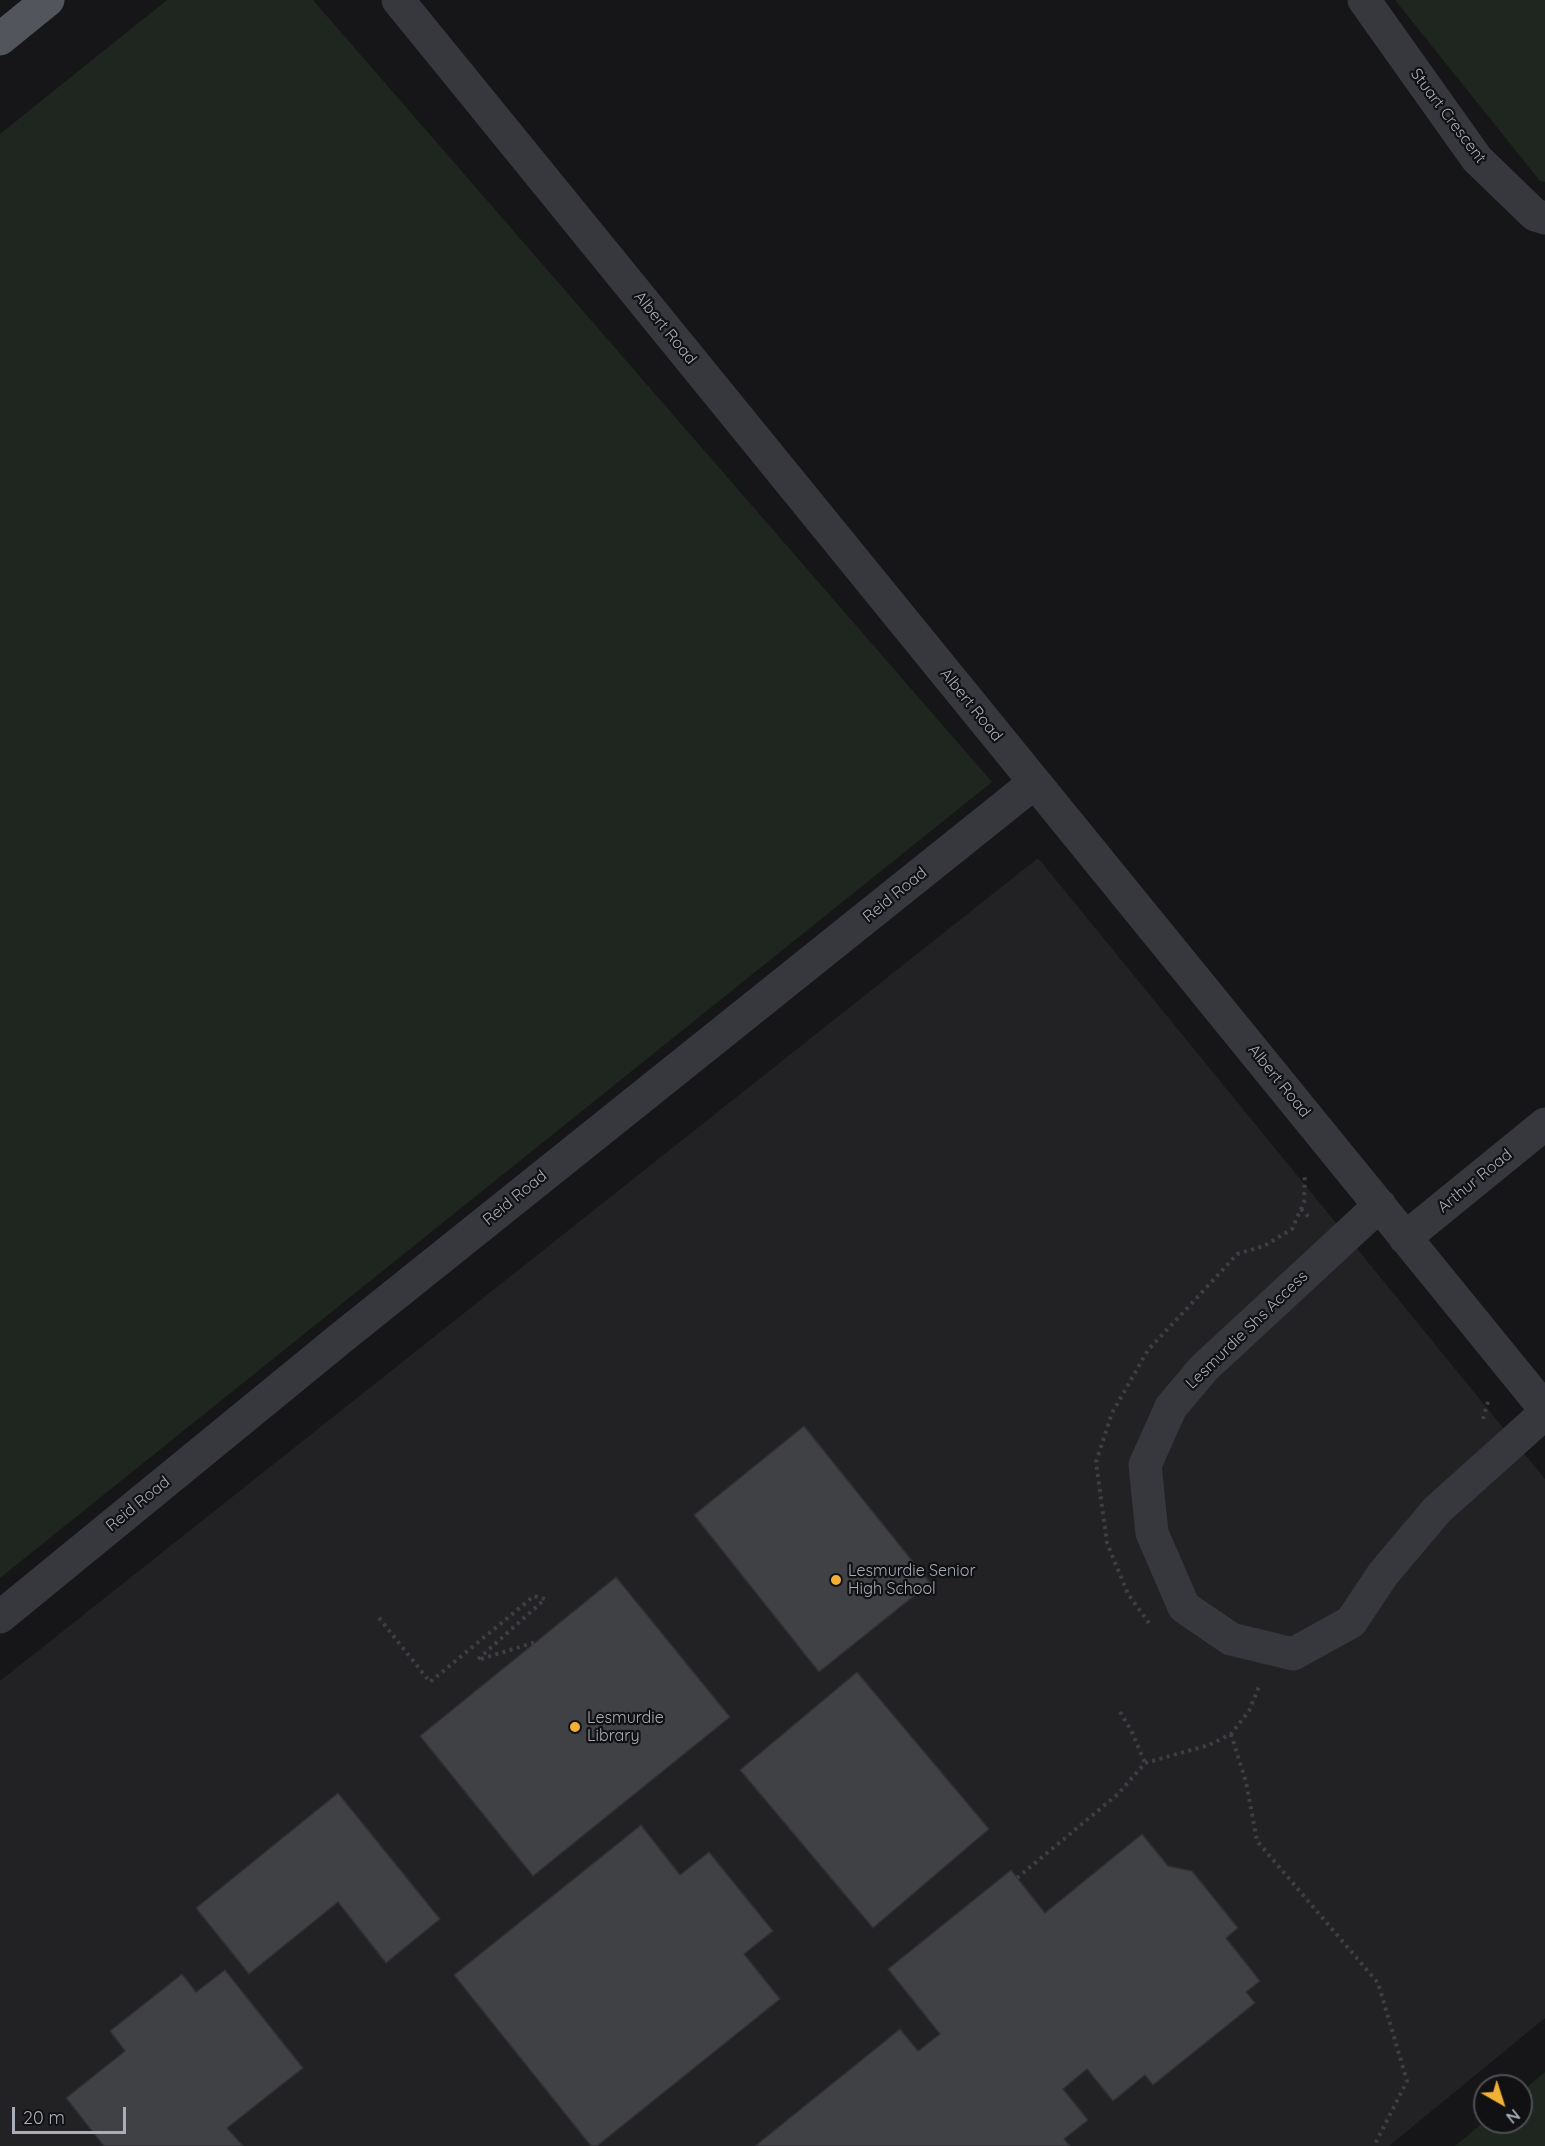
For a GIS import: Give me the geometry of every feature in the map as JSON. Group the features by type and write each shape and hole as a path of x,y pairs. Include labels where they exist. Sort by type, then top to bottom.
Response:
{"main road":[{"path":"0,39 48,0"}],"street":[{"name":"Albert Road","path":"398,0 1380,1205 1545,1411"},
{"name":"Stuart Crescent","path":"1364,0 1477,159 1535,215 1545,219"},
{"name":"Reid Road","path":"0,1617 350,1330 1034,783"},
{"name":"Arthur Road","path":"1405,1238 1545,1124"},
{"name":"Lesmurdie Shs Access","path":"1380,1205 1204,1368 1172,1407 1145,1465 1152,1533 1184,1607 1231,1639 1293,1654 1351,1623 1383,1574 1437,1510 1545,1411"}],"path":[{"path":"1150,1624 1128,1594 1107,1543 1096,1462 1112,1413 1148,1350 1238,1254 1264,1246 1292,1229 1304,1202 1305,1172"},
{"path":"1301,1209 1336,1244"},
{"path":"1489,1395 1483,1420 1473,1431 1489,1461"},
{"path":"379,1618 430,1682 534,1596 546,1599 477,1660 536,1642"},
{"path":"1017,1878 1118,1794 1145,1763 1209,1745 1231,1734 1249,1711 1262,1680 1265,1647"},
{"path":"1120,1712 1131,1730 1145,1763"},
{"path":"1231,1734 1246,1782 1257,1841 1378,1983 1407,2081 1374,2146"}],"shaded area":[{"path":"167,0 313,0 992,782 0,1578 0,134"},
{"path":"1395,0 1545,0 1545,182 1540,181"},
{"name":"Lesmurdie Senior High School","path":"1038,858 1545,1479 1545,2018 1477,2074 1473,2074 1473,2077 1389,2146 0,2146 0,1681"},
{"path":"1545,2072 1545,2146 1455,2146 1473,2131 1473,2134 1533,2134 1533,2082"}],"building":[{"path":"804,1426 930,1583 819,1672 694,1515"},
{"name":"Lesmurdie Library","path":"616,1577 730,1717 533,1876 420,1736"},
{"path":"857,1672 989,1829 873,1928 740,1770"},
{"path":"338,1793 440,1919 386,1963 338,1902 249,1974 196,1908"},
{"path":"641,1825 680,1875 709,1852 773,1931 744,1954 780,1999 597,2146 591,2146 454,1975"},
{"path":"1142,1834 1168,1866 1192,1871 1238,1928 1226,1938 1260,1981 1246,1992 1255,2003 1153,2085 1145,2075 1113,2101 1087,2069 1063,2089 1088,2120 1064,2139 1070,2146 755,2146 900,2029 918,2051 940,2034 888,1969 1011,1870 1045,1913"},
{"path":"225,1970 303,2068 227,2128 243,2146 104,2146 66,2098 125,2051 110,2031 182,1974 196,1992"}],"place":[{"name":"Lesmurdie Senior High School","path":"836,1580"},
{"name":"Lesmurdie Library","path":"575,1727"}]}
